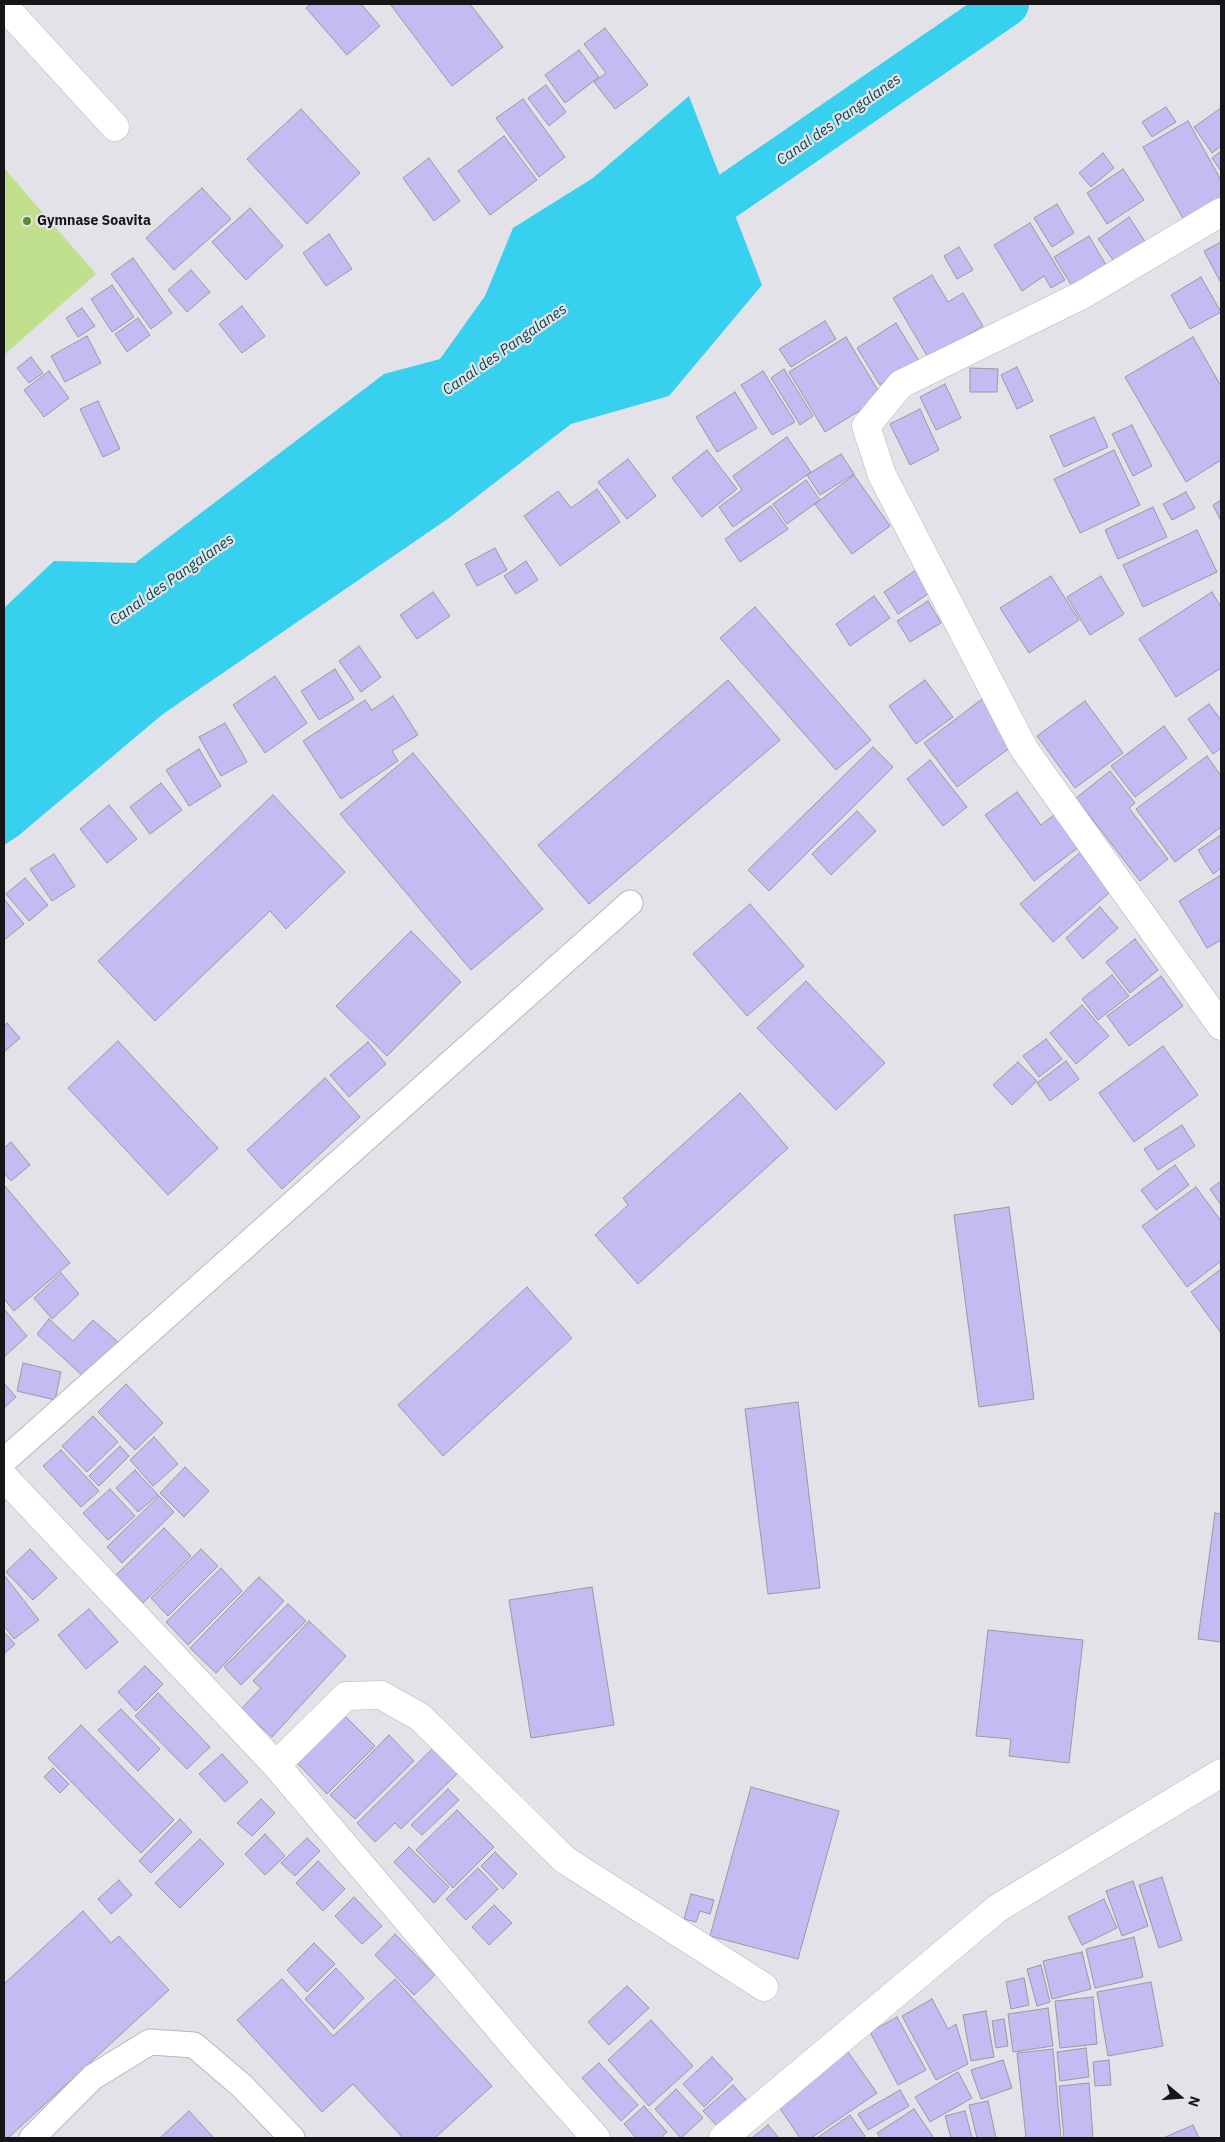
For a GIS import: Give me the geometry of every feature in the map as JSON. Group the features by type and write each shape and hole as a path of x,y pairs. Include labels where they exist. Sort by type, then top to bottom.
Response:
{"street":[{"path":"4,6 116,127"},
{"path":"1221,212 1082,295 901,384 866,426 882,475 1024,749 1221,1026"},
{"path":"4,1477 276,1764 527,2061 596,2138"},
{"path":"276,1764 346,1696 381,1695 420,1717 565,1860 764,1987"},
{"path":"723,2138 998,1908 1221,1773"}],"lane":[{"path":"4,1461 630,903"},
{"path":"32,2138 93,2077 150,2042 194,2045 242,2086 292,2138"}],"green space":[{"name":"Gymnase Soavita","path":"4,168 96,274 4,355"}],"water":[{"path":"689,96 762,285 669,396 571,424 449,518 163,714 18,836 4,845 4,608 54,561 135,563 384,374 440,359 485,296 513,228 593,178"}],"building":[{"path":"311,4 361,4 380,26 347,55 306,8"},
{"path":"390,4 470,4 503,47 452,86"},
{"path":"605,28 648,85 615,109 594,82 606,73 584,44"},
{"path":"579,50 599,77 565,103 545,75"},
{"path":"546,85 566,112 549,126 528,98"},
{"path":"523,99 565,157 539,177 496,118"},
{"path":"1166,107 1176,122 1152,137 1142,122"},
{"path":"1221,108 1221,146 1212,153 1194,127"},
{"path":"301,109 360,173 307,224 247,159"},
{"path":"1188,121 1221,180 1221,201 1185,222 1143,147"},
{"path":"504,136 537,180 490,215 458,171"},
{"path":"1221,151 1221,171 1212,158"},
{"path":"1103,153 1114,168 1091,187 1079,173"},
{"path":"429,158 460,201 434,221 403,178"},
{"path":"1123,169 1144,200 1107,224 1087,193"},
{"path":"202,188 231,219 174,270 146,238"},
{"path":"1057,204 1074,233 1052,247 1034,218"},
{"path":"250,208 283,246 246,280 212,242"},
{"path":"1129,217 1148,246 1118,267 1098,239"},
{"path":"1030,223 1065,280 1051,288 1044,276 1022,291 994,245"},
{"path":"329,234 352,269 326,286 303,253"},
{"path":"1089,236 1106,265 1072,286 1054,257"},
{"path":"1221,242 1221,283 1204,251"},
{"path":"959,247 973,270 957,279 944,256"},
{"path":"133,258 172,313 151,329 111,274"},
{"path":"191,270 210,292 187,312 168,290"},
{"path":"932,275 948,302 963,293 983,326 929,359 893,298"},
{"path":"1201,277 1221,312 1190,329 1171,295"},
{"path":"112,285 134,317 112,332 91,299"},
{"path":"242,306 265,336 242,353 219,324"},
{"path":"82,308 95,326 78,337 66,318"},
{"path":"138,318 150,335 127,352 115,334"},
{"path":"825,321 836,339 791,367 779,349"},
{"path":"896,323 919,361 880,385 857,348"},
{"path":"87,336 101,363 65,382 51,356"},
{"path":"846,337 882,397 825,432 789,372"},
{"path":"1193,337 1221,386 1221,460 1186,482 1125,377"},
{"path":"31,357 43,373 29,383 17,368"},
{"path":"1017,367 1033,401 1017,409 1001,375"},
{"path":"970,368 998,369 997,392 970,392"},
{"path":"784,369 813,416 800,425 771,378"},
{"path":"49,371 69,398 44,417 24,390"},
{"path":"763,371 795,422 772,435 741,385"},
{"path":"945,384 961,418 936,430 920,397"},
{"path":"735,392 757,428 717,452 696,417"},
{"path":"98,401 120,449 103,457 80,409"},
{"path":"920,409 939,450 910,465 890,424"},
{"path":"1094,417 1108,447 1064,467 1050,436"},
{"path":"1132,425 1152,466 1133,476 1112,434"},
{"path":"787,437 811,472 733,527 719,507 742,490 733,476"},
{"path":"707,450 737,489 702,517 672,478"},
{"path":"1114,450 1140,505 1080,533 1054,479"},
{"path":"841,454 854,474 820,495 807,475"},
{"path":"628,459 656,496 627,519 598,482"},
{"path":"854,475 890,526 852,554 815,504"},
{"path":"806,480 820,500 787,524 773,504"},
{"path":"597,489 620,522 560,566 524,516 558,491 571,508"},
{"path":"1186,492 1195,508 1172,520 1163,504"},
{"path":"1221,500 1221,521 1213,505"},
{"path":"771,506 788,529 740,562 725,539"},
{"path":"1153,507 1167,537 1118,559 1105,530"},
{"path":"1197,530 1217,572 1143,607 1123,565"},
{"path":"495,548 507,570 477,586 465,564"},
{"path":"526,561 538,580 516,594 504,576"},
{"path":"916,570 931,592 898,614 884,592"},
{"path":"1051,576 1079,620 1029,653 1000,608"},
{"path":"1101,576 1124,614 1090,635 1067,597"},
{"path":"433,592 450,616 417,639 400,615"},
{"path":"1212,592 1221,607 1221,668 1176,697 1139,639"},
{"path":"874,596 890,618 850,646 836,624"},
{"path":"928,601 941,623 910,642 897,621"},
{"path":"755,607 871,740 836,770 720,638"},
{"path":"359,646 381,677 361,692 339,661"},
{"path":"335,669 354,699 319,720 301,691"},
{"path":"275,676 307,723 265,753 233,705"},
{"path":"728,680 780,740 589,904 538,845"},
{"path":"925,680 953,717 916,744 889,706"},
{"path":"393,696 418,735 392,751 398,761 341,799 303,741 365,700 372,710"},
{"path":"982,699 1015,744 957,787 924,743"},
{"path":"1085,701 1123,753 1075,788 1037,736"},
{"path":"1209,704 1221,720 1221,748 1213,754 1188,719"},
{"path":"225,723 247,762 221,776 199,737"},
{"path":"1164,726 1187,758 1135,797 1111,766"},
{"path":"873,747 893,767 769,891 748,870"},
{"path":"199,749 221,786 189,806 166,770"},
{"path":"413,753 543,909 471,970 340,814"},
{"path":"1207,756 1221,776 1221,827 1175,862 1136,809"},
{"path":"930,760 967,807 943,826 907,779"},
{"path":"1110,771 1135,803 1129,808 1168,859 1140,881 1076,798"},
{"path":"161,783 182,810 150,834 130,807"},
{"path":"1017,792 1041,825 1059,811 1083,844 1034,881 985,815"},
{"path":"273,795 345,872 286,929 270,911 155,1021 98,961"},
{"path":"109,805 137,839 107,863 80,829"},
{"path":"857,811 876,831 831,875 812,854"},
{"path":"1221,835 1221,868 1213,874 1198,850"},
{"path":"1083,850 1116,887 1053,942 1020,904"},
{"path":"54,854 75,886 52,901 30,869"},
{"path":"1221,875 1221,940 1207,948 1179,901"},
{"path":"25,878 48,905 29,921 6,894"},
{"path":"4,899 24,924 4,940"},
{"path":"750,904 804,966 747,1016 693,954"},
{"path":"1100,907 1118,928 1083,959 1066,938"},
{"path":"411,931 461,982 387,1056 336,1006"},
{"path":"1135,939 1158,970 1130,993 1106,962"},
{"path":"1112,975 1129,996 1098,1020 1082,999"},
{"path":"1161,976 1183,1006 1129,1046 1107,1016"},
{"path":"806,981 885,1063 836,1110 757,1028"},
{"path":"1082,1005 1109,1036 1076,1064 1050,1033"},
{"path":"7,1023 20,1038 4,1052 4,1026"},
{"path":"1046,1039 1062,1059 1039,1077 1023,1056"},
{"path":"118,1041 218,1148 168,1195 68,1088"},
{"path":"368,1042 386,1064 349,1097 330,1075"},
{"path":"1163,1046 1198,1095 1134,1142 1099,1093"},
{"path":"1066,1061 1079,1079 1050,1101 1037,1083"},
{"path":"1018,1062 1037,1081 1012,1105 993,1085"},
{"path":"325,1078 360,1117 282,1189 247,1150"},
{"path":"740,1093 788,1148 638,1284 595,1235 628,1205 623,1198"},
{"path":"1182,1125 1195,1146 1158,1170 1144,1149"},
{"path":"11,1142 30,1165 11,1181 4,1173 4,1148"},
{"path":"1175,1165 1189,1185 1156,1210 1141,1190"},
{"path":"1221,1181 1221,1205 1210,1189"},
{"path":"4,1185 70,1263 14,1311 4,1299"},
{"path":"1196,1187 1221,1221 1221,1261 1187,1287 1142,1226"},
{"path":"1009,1207 1034,1399 979,1407 954,1215"},
{"path":"1221,1269 1221,1333 1191,1292"},
{"path":"61,1273 79,1294 52,1319 34,1298"},
{"path":"527,1287 572,1338 443,1456 398,1405"},
{"path":"4,1309 27,1336 4,1357"},
{"path":"49,1319 73,1341 93,1320 118,1342 85,1378 37,1334"},
{"path":"23,1363 61,1372 55,1400 17,1391"},
{"path":"4,1383 16,1397 4,1408"},
{"path":"126,1384 163,1423 135,1450 98,1412"},
{"path":"798,1402 820,1588 768,1594 745,1409"},
{"path":"93,1416 118,1442 87,1472 62,1446"},
{"path":"154,1437 178,1464 153,1486 130,1460"},
{"path":"120,1446 129,1456 99,1486 89,1476"},
{"path":"61,1450 99,1491 81,1507 43,1466"},
{"path":"185,1467 209,1491 184,1517 160,1493"},
{"path":"135,1470 158,1495 138,1512 116,1488"},
{"path":"110,1489 135,1516 108,1540 83,1513"},
{"path":"159,1496 174,1512 122,1563 107,1547"},
{"path":"1215,1513 1221,1514 1221,1642 1198,1639"},
{"path":"164,1528 191,1556 143,1603 116,1575"},
{"path":"30,1549 57,1578 33,1600 6,1572"},
{"path":"201,1549 218,1566 168,1616 151,1598"},
{"path":"221,1568 242,1591 188,1645 166,1622"},
{"path":"4,1575 39,1620 14,1639 4,1626"},
{"path":"259,1577 284,1601 216,1673 190,1648"},
{"path":"592,1587 614,1725 531,1738 509,1600"},
{"path":"288,1604 306,1621 241,1685 224,1667"},
{"path":"89,1609 118,1642 86,1669 58,1635"},
{"path":"309,1621 346,1656 272,1737 241,1709 261,1688 253,1681"},
{"path":"988,1630 1083,1640 1069,1763 1009,1756 1011,1739 976,1736"},
{"path":"4,1632 15,1644 4,1654"},
{"path":"145,1666 163,1684 136,1711 118,1692"},
{"path":"158,1693 210,1747 187,1769 135,1716"},
{"path":"121,1709 160,1749 138,1771 98,1730"},
{"path":"345,1716 375,1746 327,1794 297,1763"},
{"path":"81,1725 174,1820 141,1853 48,1758"},
{"path":"389,1735 414,1761 355,1819 330,1795"},
{"path":"435,1746 460,1771 401,1829 395,1823 375,1842 357,1823"},
{"path":"222,1754 248,1782 225,1802 199,1774"},
{"path":"53,1768 69,1784 60,1793 44,1777"},
{"path":"751,1787 839,1811 798,1959 710,1936"},
{"path":"448,1789 459,1800 422,1835 411,1825"},
{"path":"261,1799 275,1813 252,1836 237,1823"},
{"path":"457,1810 494,1847 453,1888 416,1850"},
{"path":"180,1819 192,1832 151,1873 139,1861"},
{"path":"265,1834 285,1856 265,1875 245,1854"},
{"path":"307,1838 320,1851 295,1876 281,1863"},
{"path":"200,1839 224,1864 180,1908 155,1883"},
{"path":"409,1847 449,1887 434,1903 394,1862"},
{"path":"495,1852 517,1874 503,1889 481,1866"},
{"path":"318,1861 345,1889 323,1911 296,1883"},
{"path":"478,1868 498,1889 466,1920 446,1899"},
{"path":"1162,1877 1182,1940 1159,1948 1139,1885"},
{"path":"119,1880 132,1895 111,1914 98,1899"},
{"path":"1133,1881 1148,1926 1122,1936 1106,1891"},
{"path":"691,1894 714,1900 710,1914 700,1911 696,1922 684,1919"},
{"path":"354,1897 382,1926 362,1944 335,1916"},
{"path":"1104,1899 1117,1928 1082,1945 1068,1917"},
{"path":"494,1905 512,1923 489,1945 472,1927"},
{"path":"83,1911 111,1943 119,1936 169,1990 8,2138 4,2138 4,1984"},
{"path":"395,1934 435,1975 414,1995 375,1955"},
{"path":"1134,1937 1143,1977 1095,1988 1086,1949"},
{"path":"314,1943 335,1964 307,1992 287,1970"},
{"path":"1082,1952 1091,1989 1052,1999 1043,1961"},
{"path":"1041,1965 1050,2002 1037,2006 1027,1969"},
{"path":"336,1968 364,1998 334,2029 305,1999"},
{"path":"1024,1978 1029,2005 1011,2009 1006,1982"},
{"path":"282,1979 333,2036 395,1979 492,2086 435,2138 403,2138 353,2084 322,2112 237,2020"},
{"path":"1151,1982 1163,2046 1108,2056 1097,1992"},
{"path":"627,1986 649,2008 609,2045 588,2022"},
{"path":"1093,1997 1097,2044 1060,2048 1055,2001"},
{"path":"932,1999 948,2029 956,2024 968,2064 936,2080 902,2016"},
{"path":"1048,2008 1053,2046 1013,2052 1008,2014"},
{"path":"986,2011 994,2057 971,2061 963,2015"},
{"path":"897,2017 926,2070 898,2085 870,2032"},
{"path":"1004,2019 1008,2046 996,2048 992,2021"},
{"path":"651,2020 693,2066 649,2106 608,2060"},
{"path":"1086,2048 1089,2077 1060,2081 1057,2052"},
{"path":"1053,2049 1061,2138 1026,2138 1017,2053"},
{"path":"848,2052 877,2093 811,2138 800,2138 775,2101"},
{"path":"712,2057 733,2079 704,2107 683,2084"},
{"path":"1003,2060 1012,2088 981,2099 971,2070"},
{"path":"1109,2060 1111,2085 1095,2086 1093,2062"},
{"path":"599,2063 638,2105 621,2121 582,2078"},
{"path":"958,2072 972,2098 930,2122 915,2097"},
{"path":"1089,2083 1093,2138 1064,2138 1059,2086"},
{"path":"733,2085 748,2102 719,2128 703,2111"},
{"path":"676,2089 703,2118 681,2138 655,2109"},
{"path":"900,2090 909,2106 868,2130 858,2114"},
{"path":"988,2101 996,2138 977,2138 969,2105"},
{"path":"644,2106 667,2132 661,2138 636,2138 624,2124"},
{"path":"914,2109 934,2138 881,2138 877,2133"},
{"path":"189,2111 214,2138 160,2138"},
{"path":"965,2111 972,2138 951,2138 945,2116"},
{"path":"850,2115 865,2136 862,2138 817,2138"},
{"path":"768,2125 779,2138 752,2138"},
{"path":"1193,2125 1199,2138 1163,2138"}],"waterway":[{"name":"Canal des Pangalanes","path":"678,230 1007,4"}],"place":[{"name":"Gymnase Soavita","path":"27,221"}]}
